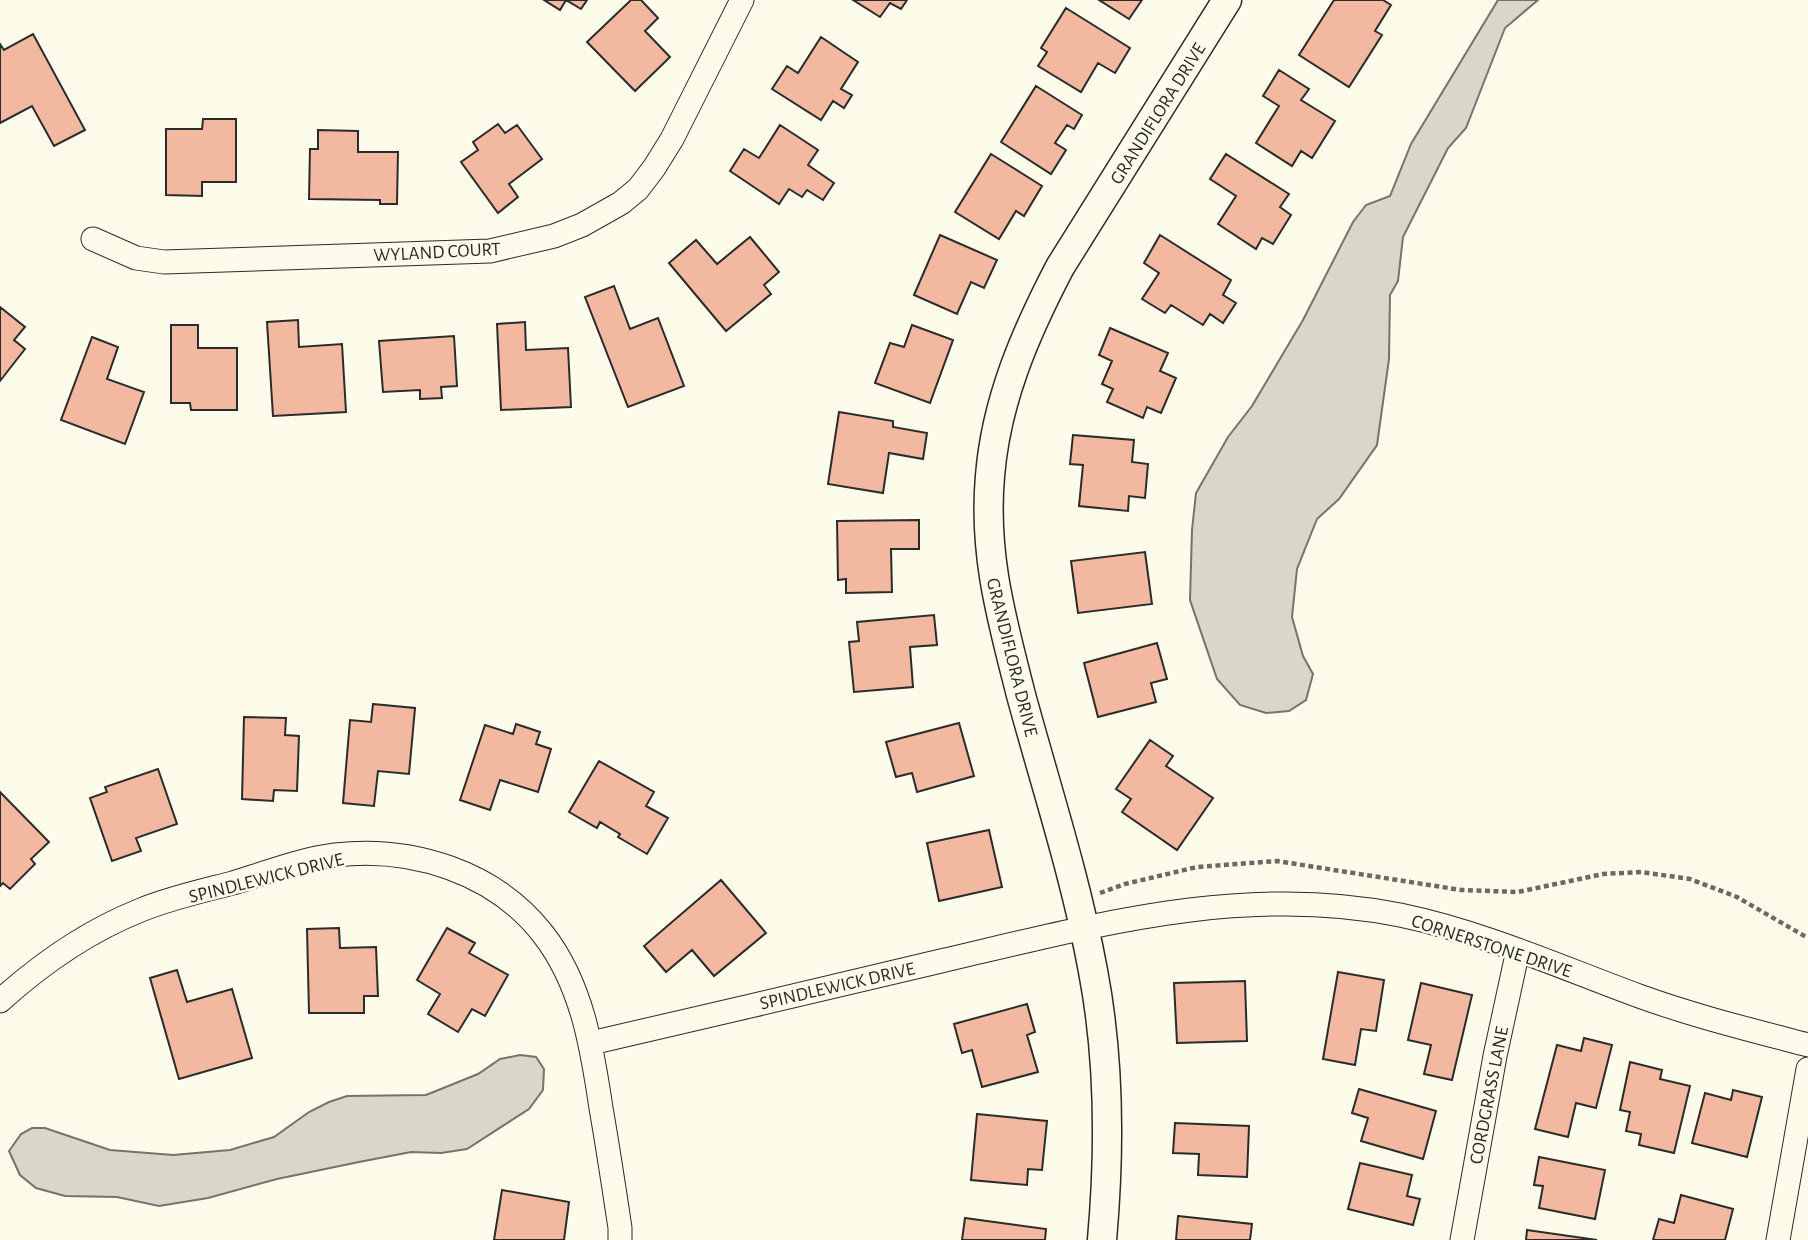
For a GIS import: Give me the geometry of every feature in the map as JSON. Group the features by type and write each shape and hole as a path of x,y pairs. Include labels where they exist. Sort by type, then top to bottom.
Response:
{"street":[{"name":"WYLAND COURT","path":"93,239 136,258 164,262 490,251 554,236 605,214 638,189 673,139 743,0"},
{"name":"GRANDIFLORA DRIVE","path":"1102,1240 1108,1147 1107,1080 1094,972 1078,901 1000,615 990,564 989,486 1003,397 1019,350 1060,267 1227,0"},
{"name":"SPINDLEWICK DRIVE","path":"0,1002 30,974 68,947 104,926 143,909 334,855 383,855 426,860 459,870 497,891 524,913 545,936 578,998 591,1043 620,1240"},
{"name":"CORNERSTONE DRIVE","path":"1084,928 1143,915 1250,903 1300,903 1400,915 1518,950 1644,998 1808,1045"},
{"name":"SPINDLEWICK DRIVE","path":"591,1043 1084,928"},
{"name":"CORDGRASS LANE","path":"1462,1240 1495,1056 1518,950"},
{"path":"1777,1240 1808,1069"}],"path":[{"path":"1078,901 1125,884 1197,867 1277,861 1461,890 1518,892 1603,874 1641,872 1690,880 1737,897 1808,938"}],"shaded area":[{"path":"1498,0 1538,0 1505,28 1466,128 1448,148 1403,237 1398,281 1390,295 1389,359 1377,445 1339,499 1317,519 1297,569 1292,617 1303,656 1313,674 1306,700 1289,711 1266,713 1240,705 1217,679 1190,600 1196,493 1228,437 1252,406 1303,320 1353,222 1366,205 1390,196 1411,144"},
{"path":"520,1055 536,1057 544,1069 543,1090 529,1109 467,1149 441,1153 411,1152 277,1179 208,1198 159,1206 117,1197 65,1196 36,1188 20,1175 9,1151 21,1134 32,1128 45,1128 110,1150 173,1155 230,1150 274,1137 309,1112 347,1096 426,1095 478,1074 500,1059"}],"building":[{"path":"544,0 566,0 560,10"},
{"path":"566,0 587,0 581,9"},
{"path":"631,0 641,0 658,18 645,31 670,57 635,91 587,42"},
{"path":"853,0 907,0 901,9 890,3 880,17"},
{"path":"1099,0 1142,0 1129,19"},
{"path":"1334,0 1383,0 1391,5 1375,31 1382,35 1349,87 1299,55"},
{"path":"1066,8 1130,48 1115,73 1098,63 1081,92 1038,66 1047,52 1041,48"},
{"path":"33,34 85,130 54,146 32,106 0,123 0,44 4,50"},
{"path":"821,37 858,62 841,89 852,95 844,108 833,101 821,120 772,89 787,66 798,73"},
{"path":"1279,70 1309,89 1301,100 1335,121 1312,158 1301,151 1292,166 1256,143 1279,106 1263,96"},
{"path":"1036,86 1082,115 1074,129 1067,125 1055,143 1066,150 1051,174 1001,142"},
{"path":"203,119 236,119 236,182 202,182 202,196 166,195 166,129 202,129"},
{"path":"498,124 505,133 517,125 542,159 509,184 518,197 498,213 461,162 478,150 473,142"},
{"path":"780,125 818,150 808,165 834,183 823,200 807,190 802,197 789,189 779,204 730,171 744,149 759,158"},
{"path":"318,130 358,131 358,152 398,152 397,204 380,204 380,200 309,199 310,149 318,149"},
{"path":"991,154 1042,186 1024,216 1016,211 999,239 955,212"},
{"path":"1226,154 1289,194 1280,207 1291,215 1273,244 1262,238 1256,249 1218,224 1236,196 1210,179"},
{"path":"940,235 997,260 984,288 971,282 957,314 914,295"},
{"path":"1160,235 1231,280 1223,295 1236,303 1223,323 1210,314 1203,325 1171,305 1165,313 1142,299 1159,273 1144,263"},
{"path":"750,237 779,272 764,285 771,294 726,331 669,263 696,240 717,264"},
{"path":"614,286 630,329 658,318 684,386 628,407 585,297"},
{"path":"0,307 25,327 14,340 25,349 0,381"},
{"path":"298,320 299,347 342,344 346,412 273,416 267,322"},
{"path":"525,322 526,350 568,348 571,407 501,410 497,324"},
{"path":"171,325 198,325 198,348 237,348 237,410 191,410 190,403 171,403"},
{"path":"912,325 953,340 930,403 875,383 890,343 904,347"},
{"path":"1110,328 1168,353 1160,371 1176,378 1161,413 1147,407 1143,418 1107,402 1113,389 1102,384 1112,361 1099,355"},
{"path":"454,336 457,386 441,387 442,398 420,399 420,390 383,392 379,341"},
{"path":"92,337 118,347 107,379 144,392 125,444 61,420"},
{"path":"839,412 893,421 893,427 927,433 923,459 889,453 883,493 828,484"},
{"path":"1073,435 1134,440 1132,462 1148,464 1145,498 1129,496 1128,511 1079,506 1083,465 1070,464"},
{"path":"919,520 919,549 891,549 892,592 846,593 846,579 838,580 837,521"},
{"path":"1145,552 1152,604 1078,613 1071,561"},
{"path":"934,615 937,645 910,647 913,687 854,692 849,642 859,641 857,622"},
{"path":"1157,643 1167,679 1151,683 1156,702 1098,717 1084,663"},
{"path":"373,704 415,708 409,774 378,771 374,806 343,803 350,720 371,722"},
{"path":"244,717 286,718 285,735 299,736 297,791 274,790 273,801 242,799"},
{"path":"959,723 974,776 917,792 912,773 896,777 886,742"},
{"path":"516,724 540,732 536,744 551,749 538,792 500,780 490,810 460,800 485,725 513,734"},
{"path":"1150,740 1173,756 1166,766 1213,798 1177,850 1122,812 1131,799 1116,789"},
{"path":"599,761 654,792 646,806 668,818 647,854 618,837 620,834 600,822 597,828 569,812"},
{"path":"158,769 177,824 136,838 141,851 112,861 90,798 107,792 105,787"},
{"path":"0,792 49,842 31,859 35,864 10,889 3,883 0,886"},
{"path":"989,830 1002,887 939,901 927,843"},
{"path":"721,880 766,933 714,976 692,950 666,972 644,946"},
{"path":"339,928 340,948 376,947 378,996 364,996 364,1013 309,1013 307,929"},
{"path":"447,928 475,943 469,953 508,975 485,1016 472,1009 458,1032 428,1014 440,994 417,980"},
{"path":"177,970 187,1002 232,989 252,1058 179,1079 150,978"},
{"path":"1338,972 1384,980 1376,1031 1361,1029 1355,1065 1323,1059"},
{"path":"1245,981 1247,1041 1177,1043 1174,983"},
{"path":"1421,983 1472,995 1452,1080 1424,1074 1431,1045 1408,1040"},
{"path":"1027,1004 1035,1032 1027,1035 1038,1072 982,1087 972,1050 962,1053 954,1024"},
{"path":"1584,1038 1612,1045 1596,1108 1576,1103 1568,1137 1535,1129 1557,1045 1581,1051"},
{"path":"1630,1062 1662,1070 1660,1079 1690,1086 1674,1153 1639,1145 1641,1134 1626,1131 1630,1112 1620,1110"},
{"path":"1359,1089 1436,1111 1423,1159 1361,1141 1368,1118 1352,1113"},
{"path":"1733,1090 1762,1097 1747,1157 1692,1143 1705,1093 1731,1100"},
{"path":"977,1114 1047,1121 1042,1170 1028,1169 1027,1185 971,1180"},
{"path":"1175,1123 1249,1126 1247,1177 1198,1175 1199,1154 1173,1153"},
{"path":"1539,1157 1605,1170 1595,1219 1539,1208 1543,1186 1534,1185"},
{"path":"1360,1163 1412,1175 1407,1196 1420,1199 1413,1225 1348,1209"},
{"path":"502,1190 569,1202 564,1240 494,1240"},
{"path":"1681,1195 1733,1209 1725,1240 1653,1240 1659,1219 1674,1223"},
{"path":"1178,1216 1252,1224 1250,1240 1176,1240"},
{"path":"965,1218 1046,1229 1045,1240 962,1240"},
{"path":"1527,1230 1597,1240 1526,1240"}]}
